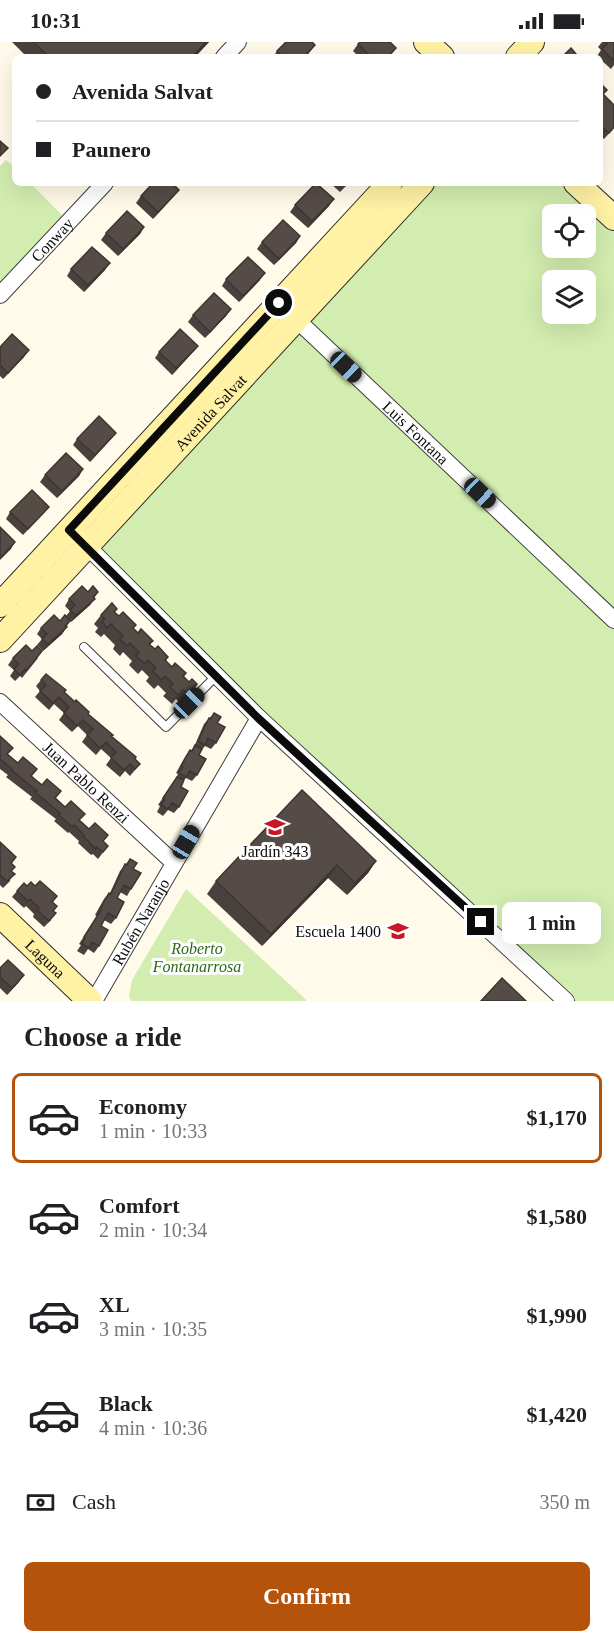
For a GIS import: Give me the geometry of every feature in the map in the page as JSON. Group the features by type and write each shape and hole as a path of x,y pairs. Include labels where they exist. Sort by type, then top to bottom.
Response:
{"street":[{"path":"227,54 238,42"},
{"path":"426,42 439,54"},
{"path":"521,54 532,42"},
{"name":"Conway","path":"0,295 102,186"},
{"name":"Avenida Salvat","path":"0,640 87,546 288,311 388,186"},
{"name":"Avenida Salvat","path":"0,605 69,530 288,311 419,186"},
{"path":"579,186 614,218"},
{"name":"Luis Fontana","path":"288,311 614,620"},
{"path":"69,530 258,718 566,1001"},
{"name":"Juan Pablo Renzi","path":"0,702 174,863"},
{"name":"Rubén Naranjo","path":"92,1001 258,718"},
{"name":"Laguna","path":"0,915 92,1001"}],"lane":[{"path":"84,647 166,727 216,676"}],"green space":[{"path":"6,160 12,165 12,186 33,186 65,218 0,287 0,166"},
{"path":"419,186 579,186 614,218 614,1001 566,1001 87,546"},
{"name":"Roberto Fontanarrosa","path":"186,889 307,1001 131,1001 129,996 132,980"}],"building":[{"path":"33,42 206,42 195,54 46,54"},
{"path":"286,42 312,42 315,45 307,54 280,54 277,51"},
{"path":"360,42 390,42 396,48 391,54 368,54 358,44"},
{"path":"605,42 614,42 614,61 602,49 607,44"},
{"path":"571,48 576,54 565,54"},
{"path":"603,94 614,105 614,127 609,133 603,128"},
{"path":"0,141 8,148 0,156"},
{"path":"150,186 175,186 179,190 158,212 141,196"},
{"path":"313,186 319,186 334,199 312,221 295,205"},
{"path":"127,211 144,227 123,249 106,233"},
{"path":"283,220 300,236 279,259 262,242"},
{"path":"92,247 110,263 88,285 71,269"},
{"path":"248,257 265,273 243,296 226,279"},
{"path":"214,293 231,309 210,332 193,315"},
{"path":"180,329 198,346 176,368 159,352"},
{"path":"12,334 29,350 8,373 0,365 0,347"},
{"path":"99,416 116,433 95,455 77,439"},
{"path":"66,453 83,469 62,491 45,475"},
{"path":"32,490 49,507 28,529 10,512"},
{"path":"0,527 15,542 0,558"},
{"path":"82,586 88,592 93,586 98,592 93,597 95,599 76,615 70,610 75,605 69,599"},
{"path":"112,603 117,609 114,612 119,616 123,612 136,625 133,628 138,633 141,629 153,641 149,644 155,649 158,646 168,657 165,660 172,667 175,663 186,673 183,676 189,682 192,679 197,684 188,694 183,690 178,695 170,687 173,684 165,676 161,680 153,671 156,668 148,660 145,664 136,656 139,652 130,643 127,646 120,639 123,636 111,624 107,628 102,622 105,619 101,615"},
{"path":"54,615 60,621 65,615 70,621 65,626 67,627 48,644 42,639 47,634 41,628"},
{"path":"26,645 32,651 37,646 42,651 20,675 14,669 19,664 13,658"},
{"path":"46,674 136,757 135,759 140,764 135,769 130,764 124,770 111,758 116,752 106,742 100,748 87,735 93,729 83,720 77,726 64,713 69,707 59,697 53,703 40,691 46,685 41,680"},
{"path":"214,713 221,717 217,723 225,727 216,743 208,738 205,745 198,741 209,718 211,719"},
{"path":"0,736 13,748 7,754 18,763 23,757 37,769 31,776 42,785 47,779 61,791 55,798 65,807 71,801 85,814 79,820 89,829 95,823 108,835 103,841 108,846 103,852 97,847 96,849 74,825 72,827 59,815 60,813 35,792 37,791 0,759"},
{"path":"195,745 202,749 199,755 206,759 197,775 190,771 186,777 179,773 190,750 192,751"},
{"path":"177,777 184,780 181,787 188,791 179,807 172,803 168,809 161,805"},
{"name":"Jardín 343","path":"302,790 376,861 355,883 337,865 271,934 216,881"},
{"path":"0,842 16,857 11,863 15,867 11,871 15,874 7,881 0,875"},
{"path":"130,859 137,863 133,869 141,873 131,889 124,885 117,898 124,902 116,918 108,913 101,926 108,930 99,946 92,942 89,948 82,944 84,937"},
{"path":"40,881 57,896 52,902 57,906 53,911 56,913 49,921 37,910 39,908 30,899 28,901 17,891 24,883 27,886 31,882 35,886"},
{"path":"8,960 24,975 12,988 0,977 0,968"},
{"path":"502,978 526,1001 481,1001"}],"place":[{"name":"Jardín 343","path":"275,827"},
{"name":"Escuela 1400","path":"398,931"}],"route":[{"path":"279,303 69,530 258,718 481,922"}]}
